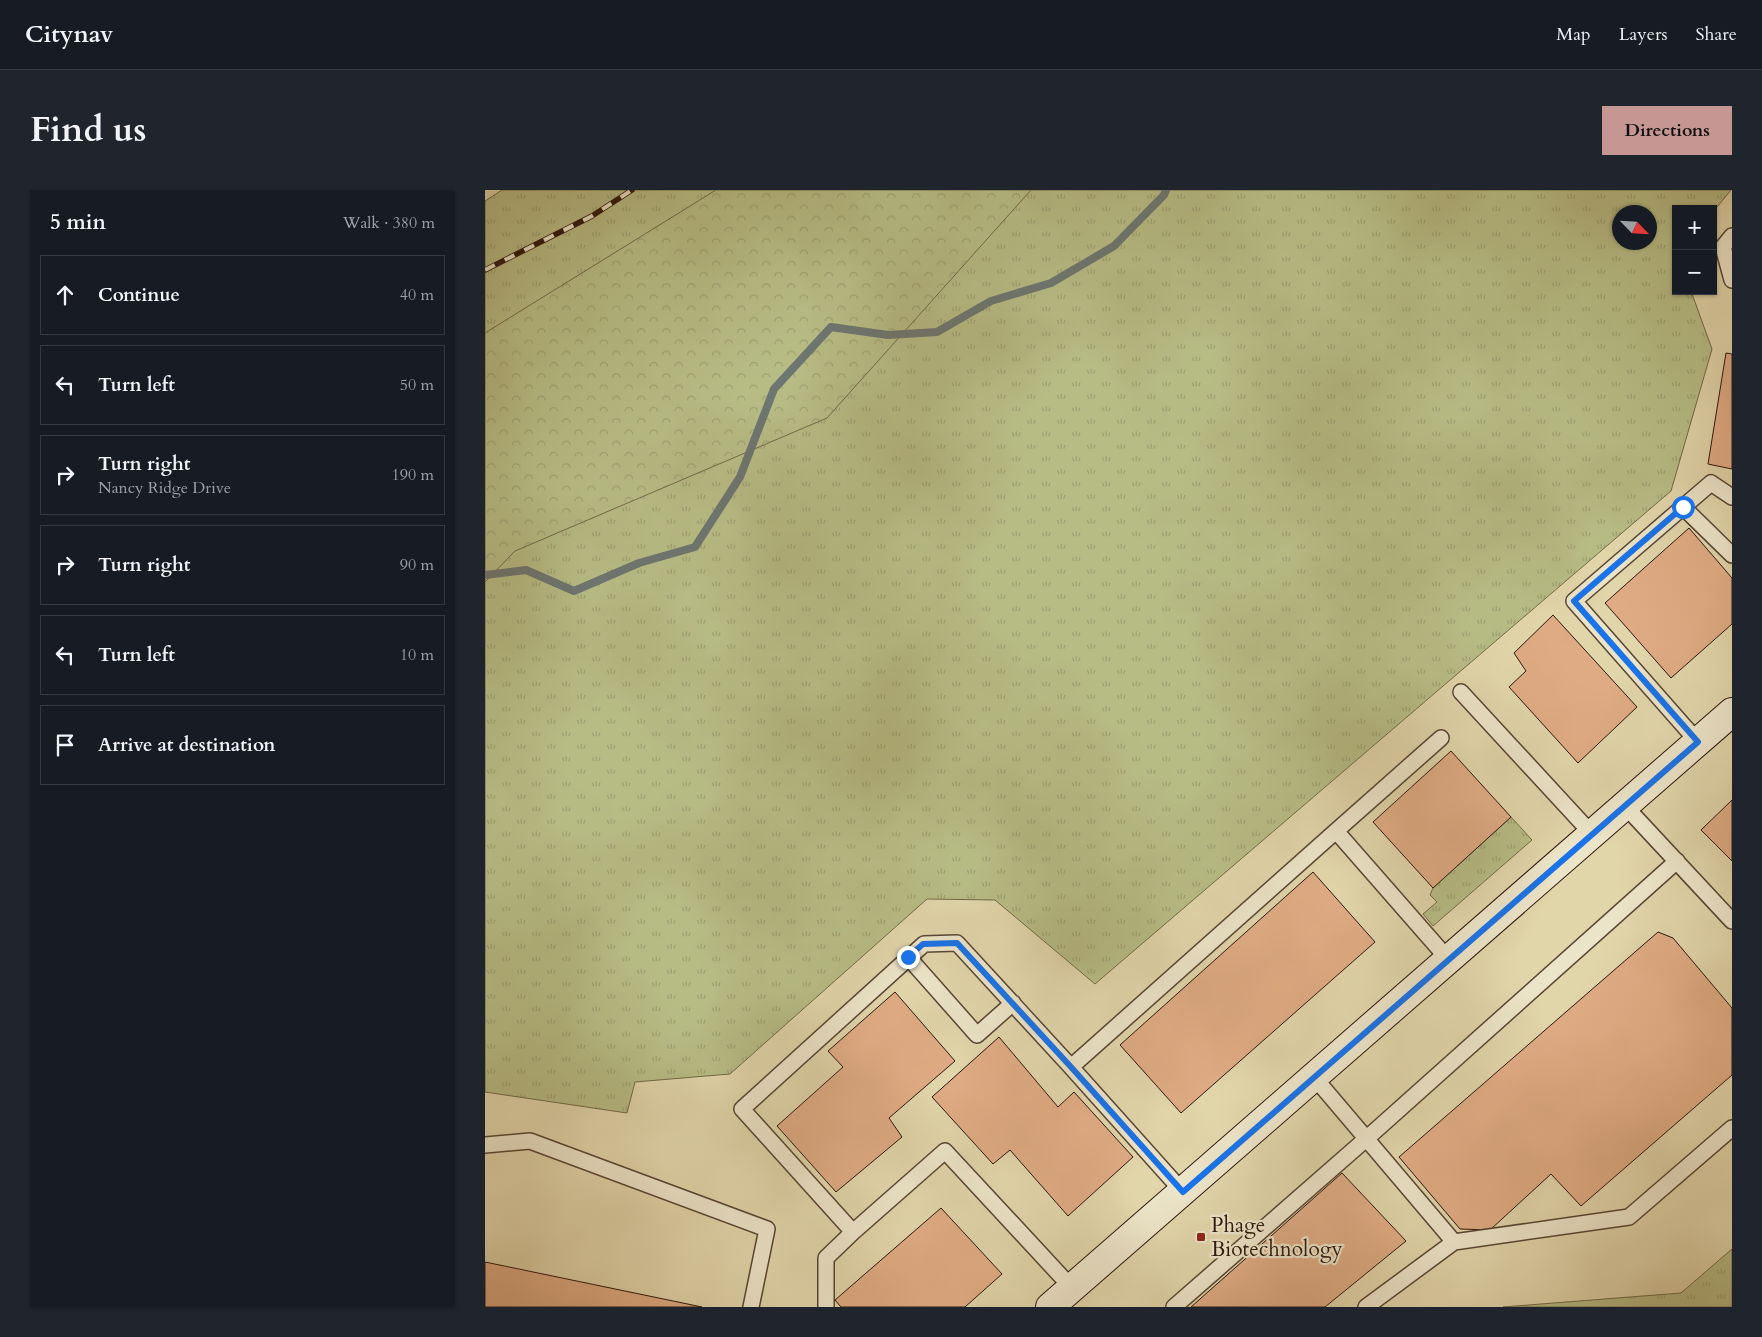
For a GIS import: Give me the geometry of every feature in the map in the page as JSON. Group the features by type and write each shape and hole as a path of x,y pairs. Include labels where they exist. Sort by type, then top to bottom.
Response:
{"street":[{"path":"1064,1300 1183,1192 1447,959 1732,712"}],"lane":[{"path":"1732,236 1723,247 1732,280"},
{"path":"1698,742 1574,601 1711,484 1732,497"},
{"path":"1683,507 1732,555"},
{"path":"1461,692 1592,834"},
{"path":"1071,1067 1441,738"},
{"path":"1625,806 1732,921"},
{"path":"1336,831 1447,959"},
{"path":"1174,1307 1677,862"},
{"path":"853,1232 741,1109 923,944 957,943 1183,1192"},
{"path":"908,957 977,1035 1013,1004"},
{"path":"1314,1077 1454,1242"},
{"path":"1366,1307 1454,1242 1629,1217 1732,1128"},
{"path":"485,1144 530,1141 767,1229 751,1307"},
{"path":"826,1307 826,1258 945,1151 1064,1300"}],"green space":[{"path":"502,190 1731,190 1717,207 1717,205 1672,205 1672,295 1692,295 1712,349 1671,491 1095,984 995,900 927,899 730,1074 635,1082 627,1113 485,1092 485,201"},
{"path":"716,190 1031,190 827,418 515,551 485,582 485,333"},
{"path":"1511,817 1532,840 1433,926 1423,914 1437,902 1430,895 1433,888"},
{"path":"1732,1249 1732,1307 1503,1307 1681,1293"}],"building":[{"path":"1726,353 1732,354 1732,469 1708,464"},
{"path":"1689,528 1732,578 1732,624 1671,678 1605,603"},
{"path":"1553,615 1637,707 1578,763 1509,687 1526,671 1514,653"},
{"path":"1451,751 1511,817 1433,888 1373,822"},
{"path":"1732,800 1732,861 1701,830"},
{"path":"1313,872 1375,942 1181,1113 1120,1045"},
{"path":"1658,932 1673,938 1732,1008 1732,1075 1581,1206 1551,1174 1490,1230 1460,1229 1399,1157"},
{"path":"895,992 955,1061 889,1118 902,1137 836,1192 777,1126 843,1067 828,1051"},
{"path":"999,1037 1058,1107 1074,1092 1133,1157 1068,1216 1010,1150 993,1164 932,1097"},
{"path":"1342,1173 1406,1241 1325,1307 1191,1307"},
{"path":"941,1208 1002,1274 965,1307 841,1307 835,1300"},
{"path":"485,1262 702,1307 485,1307"}],"waterway":[{"path":"485,575 526,570 574,591 639,563 695,547 740,477 774,389 831,327 888,335 937,332 991,301 1051,283 1114,246 1164,195 1166,190"}],"railway":[{"path":"485,270 592,216 632,190"}],"place":[{"name":"Phage Biotechnology","path":"1201,1237"}],"route":[{"path":"908,957 923,944 957,943 1183,1192 1447,959 1698,742 1574,601 1683,507"}]}
